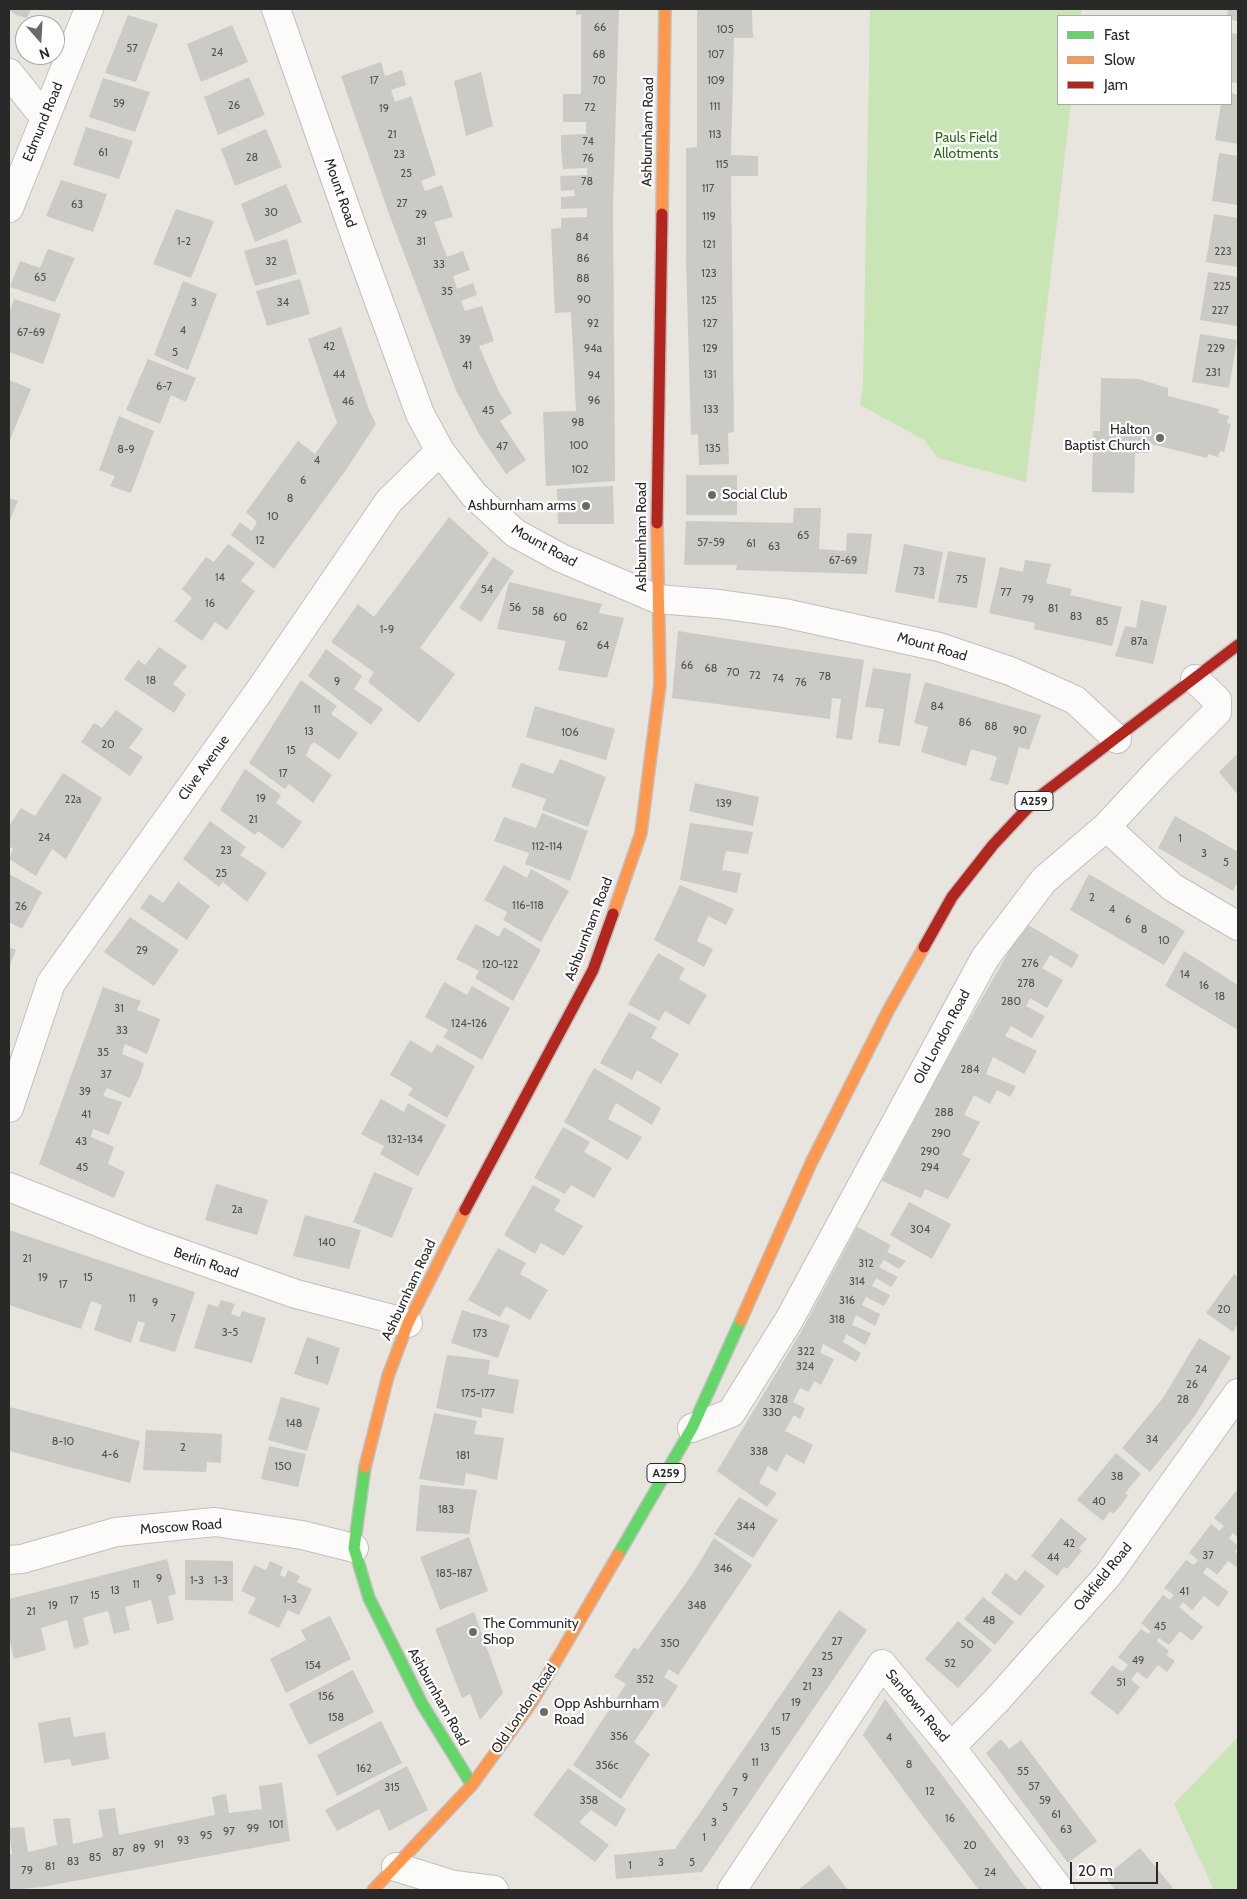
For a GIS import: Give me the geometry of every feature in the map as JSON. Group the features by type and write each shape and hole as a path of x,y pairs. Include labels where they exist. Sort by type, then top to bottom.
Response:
{"main road":[{"name":"Ashburnham Road","path":"472,1785 422,1704 369,1598 354,1548 364,1469 388,1376 408,1323 462,1215 593,970 641,833 660,684 657,599 665,9"},
{"name":"Old London Road","path":"372,1890 396,1867 472,1785 532,1702 692,1428 811,1163 888,1011 952,897 993,845 1036,799 1238,645"}],"street":[{"name":"Edmund Road","path":"9,208 89,9"},
{"name":"Mount Road","path":"276,9 357,241 417,405 440,451 474,495 515,533 561,558 657,599 719,604 784,614 939,647 1010,671 1075,700 1117,739"},
{"path":"9,74 45,118"},
{"name":"Clive Avenue","path":"9,1108 51,983 260,690 389,500 440,451"},
{"name":"Old London Road","path":"692,1428 731,1413 789,1320 985,958 1044,880 1106,827 1217,712 1217,700 1194,679"},
{"path":"1106,827 1172,887 1238,926"},
{"name":"Berlin Road","path":"9,1187 146,1242 296,1294 408,1323"},
{"name":"Oakfield Road","path":"951,1747 998,1700 1108,1575 1238,1393"},
{"name":"Moscow Road","path":"9,1560 22,1559 116,1532 215,1522 302,1535 354,1548"},
{"name":"Sandown Road","path":"733,1889 882,1664 951,1747 1060,1890"},
{"path":"396,1867 454,1886 494,1890"}],"green space":[{"name":"Pauls Field Allotments","path":"870,9 1082,9 1081,15 1057,15 1057,105 1071,105 1026,482 938,458 924,440 860,405 863,386"},
{"path":"1238,1737 1238,1890 1214,1890 1174,1804"}],"building":[{"path":"9,9 31,9 28,15 16,15"},
{"path":"576,9 619,9 613,207 615,481 546,486 543,412 576,411 571,312 555,313 551,229 561,228 561,218 587,217 587,208 561,209 561,197 575,196 574,190 561,191 560,176 587,175 587,168 563,169 561,149 561,135 586,134 586,122 563,122 563,94 581,94 581,14 576,15"},
{"path":"697,9 752,10 753,38 734,38 731,155 758,156 758,176 731,176 734,432 728,433 729,464 699,465 698,434 691,435 686,259 686,148 697,147"},
{"path":"1228,9 1238,9 1238,21 1232,20 1232,15 1227,15"},
{"path":"128,15 158,24 136,82 105,73"},
{"path":"232,25 248,62 201,82 187,44"},
{"path":"1232,33 1238,34 1238,83 1232,82"},
{"path":"381,62 385,76 402,70 406,85 391,90 395,102 411,96 436,175 421,181 425,191 442,185 453,217 434,222 447,257 463,251 470,270 453,276 457,289 473,283 477,295 461,301 465,311 482,306 494,341 479,346 498,390 512,413 500,421 526,460 506,474 479,434 455,388 389,214 341,76"},
{"path":"481,72 493,126 466,136 454,81"},
{"path":"249,77 265,115 218,135 204,97"},
{"path":"103,78 150,92 135,132 89,117"},
{"path":"1232,93 1238,95 1238,144 1215,140 1221,105 1232,105"},
{"path":"86,127 133,141 119,179 73,165"},
{"path":"266,129 282,167 235,186 221,149"},
{"path":"1219,153 1238,156 1238,205 1212,201"},
{"path":"61,180 107,194 93,232 46,216"},
{"path":"286,184 302,222 255,242 241,204"},
{"path":"176,209 214,221 191,278 153,264"},
{"path":"1214,214 1238,218 1238,267 1206,262"},
{"path":"287,239 297,274 255,286 244,251"},
{"path":"48,249 75,258 55,302 10,287 20,261 40,268"},
{"path":"1208,272 1238,277 1237,326 1200,320"},
{"path":"300,279 310,314 267,326 256,291"},
{"path":"183,281 217,294 188,370 154,355"},
{"path":"14,299 61,314 43,364 9,352 9,314"},
{"path":"341,327 369,410 376,424 348,467 274,569 231,535 240,522 252,531 257,522 246,512 298,441 315,454 337,423 308,339"},
{"path":"1200,334 1237,340 1229,388 1192,382"},
{"path":"148,359 196,378 186,402 171,395 160,424 126,410"},
{"name":"Halton Baptist Church","path":"1101,378 1139,379 1168,388 1168,396 1219,409 1218,413 1229,416 1227,423 1231,424 1224,452 1220,451 1218,457 1208,454 1207,458 1151,444 1149,453 1135,453 1134,493 1092,492 1093,431 1100,431"},
{"path":"9,380 31,389 9,442"},
{"path":"119,416 154,431 131,493 110,486 115,476 99,470"},
{"name":"Social Club","path":"686,475 737,475 737,515 686,515"},
{"name":"Ashburnham arms","path":"613,486 614,524 558,524 557,489"},
{"path":"9,498 18,501 9,522"},
{"path":"794,508 821,508 819,549 846,551 847,533 872,534 867,574 736,570 737,565 684,565 686,521 793,523"},
{"path":"449,517 489,553 420,648 455,674 419,723 368,682 374,672 331,642 358,604 374,617"},
{"path":"228,544 255,563 241,581 255,591 227,630 215,622 202,641 174,621 192,598 182,589 206,557 214,562"},
{"path":"904,544 943,552 934,599 895,592"},
{"path":"948,551 986,558 977,608 938,602"},
{"path":"493,557 514,571 481,622 459,608"},
{"path":"1025,560 1051,564 1046,583 1072,589 1070,595 1122,607 1112,646 1034,629 1035,623 989,613 1000,567 1023,572"},
{"path":"509,582 602,604 599,613 624,618 607,678 558,670 566,641 497,629"},
{"path":"1141,600 1167,606 1153,664 1115,656 1125,626 1136,628"},
{"path":"678,631 864,660 852,740 836,738 841,699 832,698 830,719 672,698"},
{"path":"159,647 187,666 173,684 186,694 174,713 124,679 138,660 145,665"},
{"path":"326,649 362,676 354,689 383,709 371,725 308,676"},
{"path":"873,668 911,674 900,746 878,743 884,709 865,707"},
{"path":"301,680 337,706 331,714 358,733 339,760 314,742 310,746 306,756 332,775 313,803 289,784 285,789 249,763"},
{"path":"925,682 1041,715 1029,750 1019,747 1008,785 990,780 997,757 971,749 966,766 921,752 928,727 914,723"},
{"path":"535,706 615,729 606,760 526,737"},
{"path":"116,710 143,729 129,748 143,757 130,776 81,742 94,723 102,728"},
{"path":"1238,753 1238,795 1219,772"},
{"path":"560,759 606,777 588,827 542,810 546,799 511,787 521,763 553,774"},
{"path":"245,769 281,795 276,803 302,822 283,849 258,831 255,835 220,810"},
{"path":"63,773 102,798 66,859 52,849 36,876 9,859 13,849 9,846 9,826 21,808 35,816"},
{"path":"695,783 759,797 753,826 689,811"},
{"path":"542,813 588,831 570,881 525,864 529,853 494,841 504,817 536,828"},
{"path":"1175,816 1238,852 1238,881 1233,891 1158,848"},
{"path":"210,821 246,847 240,855 267,873 247,902 223,882 219,887 183,859"},
{"path":"690,823 753,832 748,854 726,851 722,870 741,873 737,893 680,880"},
{"path":"504,865 527,878 531,869 569,891 541,942 503,920 507,912 484,900"},
{"path":"9,874 42,892 22,929 9,922"},
{"path":"1089,874 1185,931 1164,965 1070,910"},
{"path":"178,882 210,906 187,940 140,908 150,894 163,903"},
{"path":"680,885 734,909 726,925 708,916 697,941 713,949 704,967 654,940"},
{"path":"130,917 179,950 154,986 104,952"},
{"path":"1025,923 1079,955 1072,968 1050,955 1042,968 1063,980 1047,1008 1030,998 1026,1006 1045,1016 1032,1038 1011,1026 1005,1036 1037,1051 1030,1064 1024,1074 993,1057 986,1074 1016,1086 1010,1097 997,1090 990,1104 974,1095 964,1115 980,1122 962,1155 971,1159 948,1199 925,1189 921,1198 882,1181 944,1065"},
{"path":"476,924 499,937 504,927 541,950 513,1001 475,978 479,971 456,959"},
{"path":"9,947 16,950 9,967"},
{"path":"1184,951 1238,985 1238,1030 1165,986"},
{"path":"658,953 685,968 679,979 707,995 689,1025 665,1011 659,1021 628,1004"},
{"path":"444,982 467,995 472,986 510,1008 482,1060 443,1037 448,1030 425,1017"},
{"path":"103,987 141,1001 137,1010 160,1019 147,1054 125,1044 122,1054 144,1063 140,1076 130,1098 107,1088 103,1096 122,1102 109,1135 93,1129 91,1137 114,1147 108,1164 125,1172 114,1198 39,1164"},
{"path":"629,1012 657,1027 651,1038 679,1054 661,1084 637,1070 632,1080 600,1063"},
{"path":"410,1040 432,1053 437,1044 475,1066 447,1118 408,1095 413,1088 390,1075"},
{"path":"594,1068 661,1108 652,1125 616,1103 608,1119 642,1137 628,1160 564,1122"},
{"path":"381,1099 404,1112 408,1103 446,1125 418,1176 380,1154 384,1146 361,1134"},
{"path":"563,1127 590,1142 584,1152 612,1168 594,1198 571,1185 565,1194 534,1178"},
{"path":"374,1172 413,1188 392,1238 353,1222"},
{"path":"216,1184 268,1200 257,1235 205,1220"},
{"path":"533,1185 561,1200 554,1210 583,1226 564,1256 541,1243 535,1254 504,1235"},
{"path":"909,1202 951,1224 932,1259 890,1235"},
{"path":"305,1215 361,1230 349,1269 293,1256"},
{"path":"857,1227 891,1245 887,1252 906,1261 899,1269 884,1260 879,1267 898,1277 891,1287 876,1278 872,1286 890,1295 884,1306 866,1297 862,1305 880,1314 875,1326 856,1315 852,1325 871,1333 865,1345 846,1334 843,1342 861,1353 856,1362 823,1344 820,1353 834,1359 821,1385 814,1381 809,1392 800,1388 793,1402 805,1408 800,1419 794,1415 785,1431 813,1445 804,1464 786,1454 777,1472 768,1466 759,1483 777,1493 767,1507 717,1471 801,1332"},
{"path":"9,1230 195,1292 175,1352 139,1341 145,1323 138,1321 131,1343 94,1330 102,1305 91,1301 81,1329 9,1305"},
{"path":"498,1248 526,1263 520,1274 548,1290 530,1320 506,1306 500,1317 468,1300"},
{"path":"1234,1274 1238,1277 1238,1324 1233,1332 1206,1313"},
{"path":"221,1300 235,1304 231,1314 240,1317 242,1311 266,1318 252,1363 194,1348 208,1304 218,1307"},
{"path":"462,1310 510,1325 498,1358 451,1343"},
{"path":"307,1337 340,1348 328,1385 294,1374"},
{"path":"1199,1338 1231,1357 1194,1417 1150,1472 1122,1448 1163,1398"},
{"path":"447,1355 490,1360 488,1374 519,1380 513,1414 482,1408 482,1418 436,1408"},
{"path":"281,1397 320,1408 307,1451 268,1440"},
{"path":"10,1407 140,1441 130,1483 9,1451"},
{"path":"434,1413 477,1421 474,1434 504,1438 497,1480 466,1473 464,1486 419,1479"},
{"path":"146,1430 222,1434 221,1463 207,1462 206,1472 143,1470"},
{"path":"269,1446 306,1454 298,1487 261,1479"},
{"path":"1116,1453 1141,1474 1125,1493 1128,1495 1121,1505 1113,1514 1110,1511 1103,1521 1077,1500"},
{"path":"420,1485 477,1490 469,1534 416,1531"},
{"path":"1237,1490 1238,1537 1233,1533 1229,1538 1238,1546 1235,1552 1238,1554 1238,1568 1228,1561 1217,1575 1207,1567 1203,1573 1229,1592 1218,1607 1204,1596 1192,1610 1183,1602 1179,1607 1203,1627 1192,1641 1180,1631 1169,1645 1159,1638 1157,1641 1169,1651 1166,1655 1175,1661 1167,1672 1158,1665 1147,1679 1137,1672 1131,1680 1140,1687 1118,1715 1090,1693 1112,1665 1122,1672 1128,1665 1118,1657 1141,1629 1149,1633 1150,1631 1141,1623 1163,1595 1170,1600 1174,1595 1164,1588 1186,1560 1194,1565 1198,1560 1189,1553 1211,1524 1220,1531 1224,1526 1214,1518"},
{"path":"739,1497 778,1520 753,1558 714,1534"},
{"path":"1061,1518 1087,1539 1079,1548 1082,1551 1067,1569 1064,1567 1057,1576 1031,1556"},
{"path":"469,1537 488,1591 440,1610 420,1557"},
{"path":"714,1538 752,1565 678,1675 669,1669 664,1677 678,1686 664,1708 659,1705 634,1742 650,1754 621,1799 573,1765 626,1684 614,1677 634,1647 638,1650 693,1573"},
{"path":"167,1559 176,1594 168,1596 174,1620 157,1624 151,1600 125,1607 130,1630 114,1634 108,1611 89,1616 83,1618 89,1644 74,1649 67,1620 41,1628 46,1650 14,1659 9,1638 9,1599"},
{"path":"185,1560 233,1561 233,1601 185,1600"},
{"path":"270,1561 283,1567 280,1575 285,1577 288,1570 300,1576 297,1582 312,1589 299,1615 288,1610 279,1628 248,1613 256,1598 241,1591 254,1565 266,1570"},
{"path":"1025,1570 1045,1586 1020,1616 991,1593 1006,1573 1016,1581"},
{"path":"983,1597 1014,1622 995,1645 964,1619"},
{"path":"839,1610 867,1630 702,1872 616,1879 614,1855 675,1849"},
{"path":"474,1612 503,1693 480,1720 470,1694 462,1698 435,1629"},
{"path":"330,1616 351,1659 286,1693 270,1659 306,1640 301,1630"},
{"path":"958,1621 992,1650 958,1688 925,1659"},
{"path":"353,1670 374,1712 309,1745 289,1704"},
{"path":"885,1699 1027,1890 979,1890 919,1811 863,1735"},
{"path":"70,1717 74,1737 105,1732 109,1759 72,1766 70,1759 44,1763 38,1723"},
{"path":"381,1721 402,1763 337,1796 317,1755"},
{"path":"1001,1739 1009,1749 1021,1740 1097,1841 1068,1863 986,1753"},
{"path":"407,1766 428,1810 389,1831 379,1809 337,1831 325,1810"},
{"path":"568,1768 626,1809 616,1827 591,1810 579,1822 609,1845 595,1862 533,1815"},
{"path":"282,1783 290,1841 42,1887 9,1890 9,1855 12,1854 9,1828 24,1827 28,1852 57,1845 53,1819 70,1818 73,1844 103,1837 98,1810 115,1808 119,1835 215,1815 212,1797 226,1794 229,1813 262,1809 259,1786"},
{"path":"1140,1848 1173,1888 1170,1890 1115,1890 1105,1877"},
{"path":"829,1865 848,1890 799,1889"}],"traffic: fast":[{"path":"618,1555 692,1428 741,1320"},
{"path":"365,1467 354,1548 369,1598 422,1704 472,1785"}],"traffic: slow":[{"path":"662,214 665,9"},
{"path":"613,914 641,833 660,684 657,523"},
{"path":"741,1320 811,1163 888,1011 924,947"},
{"path":"365,1467 388,1376 408,1323 465,1210"},
{"path":"373,1890 472,1785 532,1702 618,1555"}],"traffic: jam":[{"path":"657,523 662,214"},
{"path":"924,947 952,897 993,845 1036,799 1238,645"},
{"path":"465,1210 593,970 613,914"}],"place":[{"name":"Halton Baptist Church","path":"1160,438"},
{"name":"Social Club","path":"712,495"},
{"name":"Ashburnham arms","path":"586,506"},
{"name":"The Community Shop","path":"473,1632"},
{"name":"Opp Ashburnham Road","path":"544,1712"}]}
